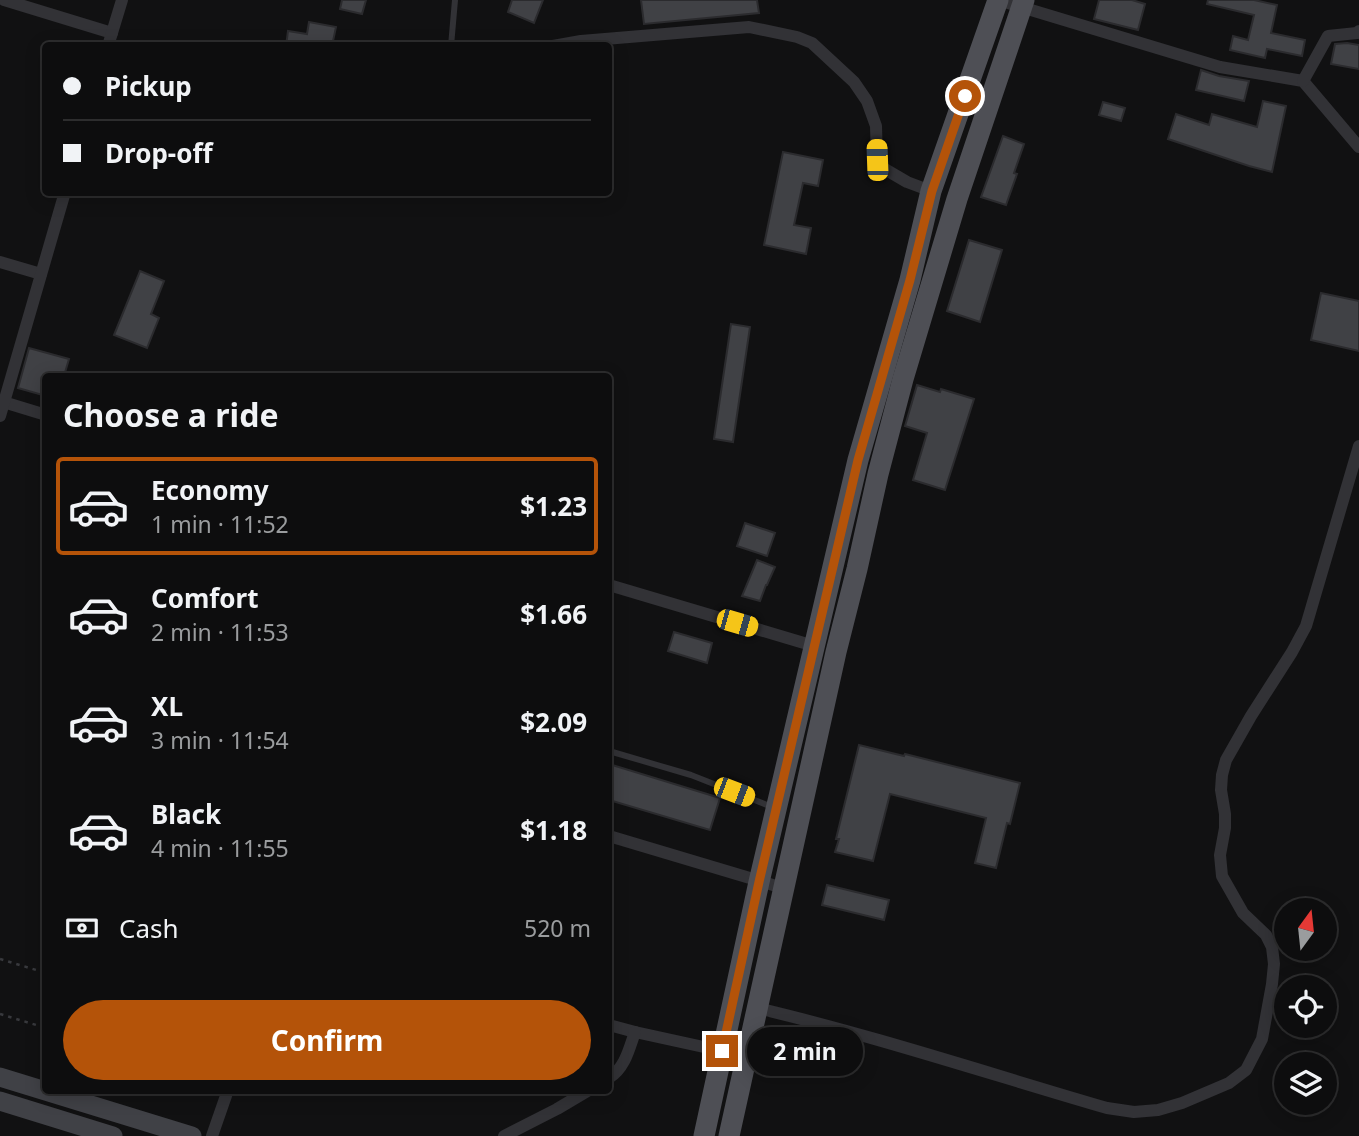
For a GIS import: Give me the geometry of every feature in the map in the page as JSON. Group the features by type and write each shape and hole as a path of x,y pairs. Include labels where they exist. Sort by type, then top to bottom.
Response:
{"main road":[{"path":"729,1136 783,888 836,602 858,460 910,280 932,191 998,0"},
{"path":"704,1136 814,646 836,602 857,569 877,474 903,379 957,199 1023,4"}],"street":[{"path":"4,0 110,39 122,0"},
{"path":"998,0 1023,4 1220,67 1303,81 1359,147"},
{"path":"575,42 750,27 812,43 854,82 867,101 876,126 877,160 883,168 907,182 932,191"},
{"path":"1303,81 1328,36 1359,31"},
{"path":"0,416 64,196"},
{"path":"0,262 41,274"},
{"path":"2,402 42,414"},
{"path":"757,1008 804,1019 1107,1108 1134,1112 1158,1110 1182,1103 1229,1083 1246,1070 1262,1039 1274,964 1272,947 1266,934 1243,913 1222,876 1220,855 1225,828 1222,775 1226,760 1306,626 1359,446"},
{"path":"612,586 814,646"},
{"path":"612,837 783,888"},
{"path":"612,1026 722,1051"},
{"path":"612,1076 624,1062 635,1032"},
{"path":"0,1077 42,1090"},
{"path":"55,1094 192,1136"},
{"path":"212,1136 227,1094"},
{"path":"504,1136 582,1094"},
{"path":"0,1101 113,1136"}],"lane":[{"path":"451,42 455,0"},
{"path":"612,752 691,775 777,809"}],"path":[{"path":"0,959 42,972"},
{"path":"0,1014 42,1027"}],"building":[{"path":"342,0 366,0 362,14 340,9"},
{"path":"512,0 543,0 534,23 508,12"},
{"path":"641,0 757,0 759,13 644,24"},
{"path":"1099,0 1132,0 1145,4 1138,30 1094,19"},
{"path":"1208,0 1254,0 1277,5 1271,33 1305,40 1302,56 1267,49 1265,58 1230,50 1233,36 1248,40 1254,15 1207,4"},
{"path":"309,22 336,27 333,42 287,42 288,31 307,34"},
{"path":"1335,44 1359,45 1359,69 1331,64"},
{"path":"1201,70 1249,81 1244,101 1196,90"},
{"path":"1263,101 1286,106 1272,172 1168,139 1176,114 1209,125 1212,114 1257,127"},
{"path":"1103,102 1125,108 1121,121 1099,115"},
{"path":"1003,136 1024,144 1006,205 981,197"},
{"path":"783,152 823,160 818,186 803,183 794,225 811,228 806,254 764,245"},
{"path":"969,240 1002,250 980,322 947,311"},
{"path":"140,271 164,281 151,314 159,318 147,348 114,335"},
{"path":"1321,293 1359,301 1359,351 1311,340"},
{"path":"731,324 750,327 733,442 714,439"},
{"path":"29,348 69,359 65,373 42,373 42,395 18,388"},
{"path":"917,385 974,399 945,490 913,480 927,433 905,426"},
{"path":"745,523 775,533 767,556 737,546"},
{"path":"757,560 775,567 760,601 742,596"},
{"path":"674,632 712,643 707,663 668,651"},
{"path":"859,745 1020,783 996,868 975,863 986,818 890,794 873,861 835,852"},
{"path":"612,765 720,798 710,830 612,801"},
{"path":"827,885 889,900 884,920 822,905"}],"route":[{"path":"722,1051 858,460 910,280 932,191 965,96"}]}
